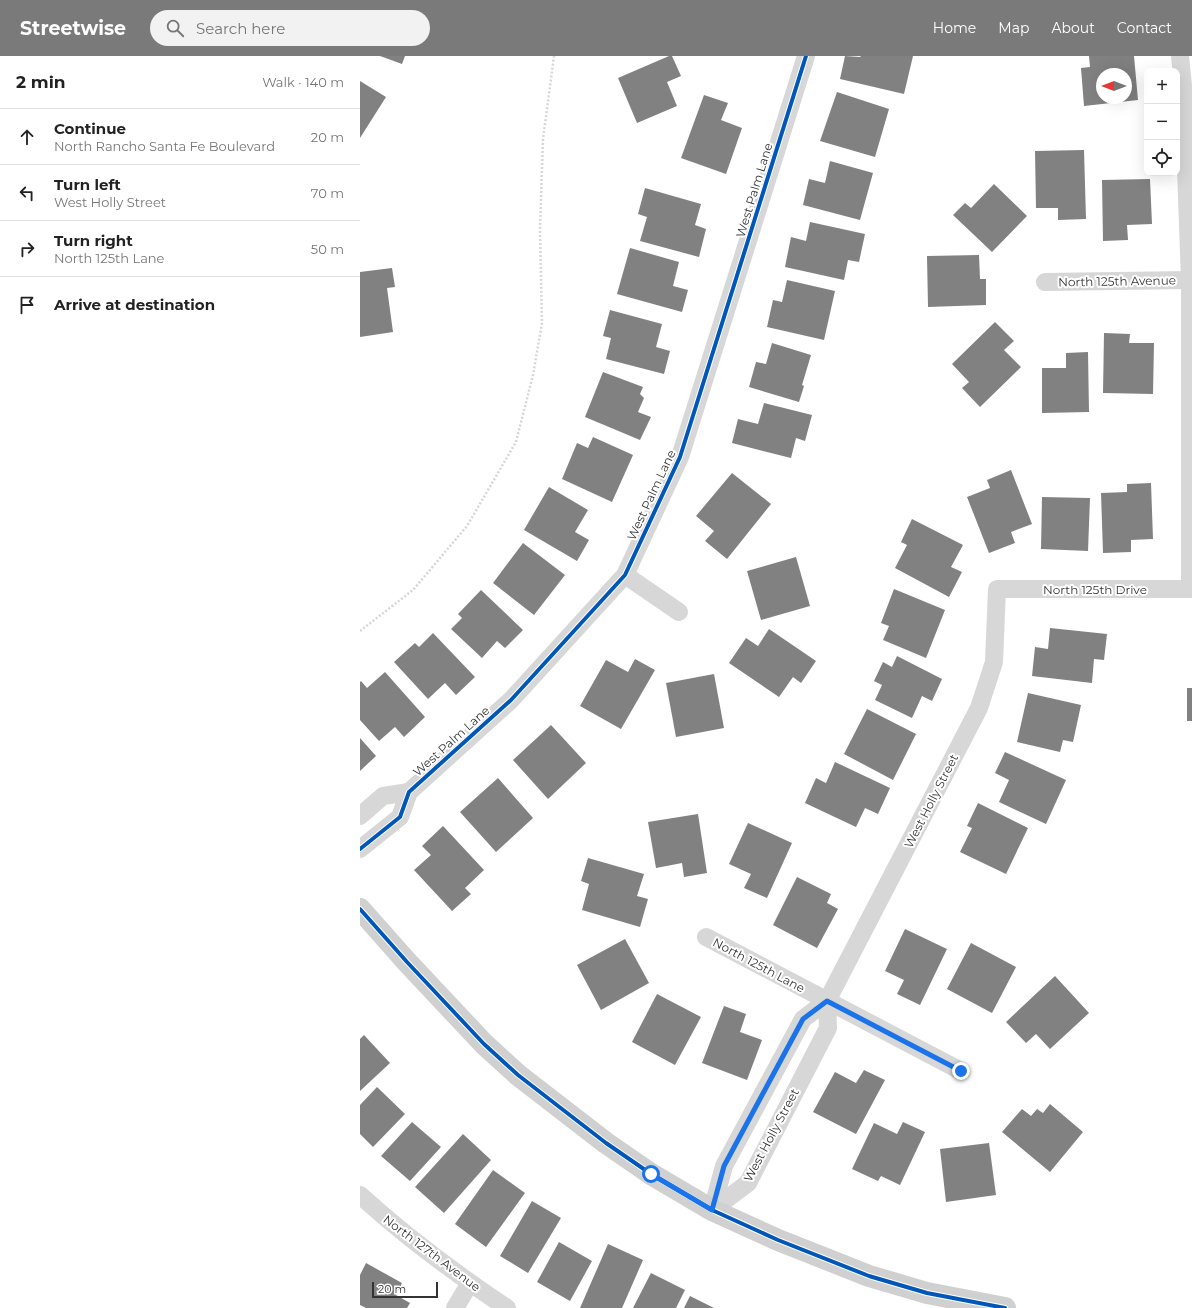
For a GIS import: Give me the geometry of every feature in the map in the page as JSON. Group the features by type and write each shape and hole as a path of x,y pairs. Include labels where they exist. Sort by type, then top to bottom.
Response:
{"street":[{"name":"West Palm Lane","path":"360,849 400,817 409,792 511,700 625,574 680,458 806,56"},
{"path":"1180,56 1183,86 1190,280 1191,589"},
{"name":"North 125th Avenue","path":"1045,282 1190,280"},
{"path":"625,574 679,612"},
{"name":"North 125th Drive","path":"997,589 1191,589"},
{"name":"West Holly Street","path":"712,1210 724,1166 803,1019 827,1001 979,708 994,662 997,589"},
{"name":"West Palm Lane","path":"360,816 383,796 409,792"},
{"path":"360,909 462,1022 518,1075 606,1143 651,1174 712,1210 778,1240 869,1276 927,1293 1005,1308"},
{"name":"North 125th Lane","path":"706,937 961,1071"},
{"name":"West Holly Street","path":"712,1210 748,1183 828,1028 827,1001"},
{"name":"North 127th Avenue","path":"360,1196 470,1284 507,1308"},
{"path":"455,1308 470,1284"}],"path":[{"path":"360,631 413,590 467,526 516,442 532,375 542,323 540,229 543,139 554,56"}],"building":[{"path":"380,56 405,56 402,64"},
{"path":"672,56 681,76 667,82 677,106 637,123 618,78"},
{"path":"845,56 913,56 904,94 840,79"},
{"path":"1089,56 1134,56 1138,100 1132,101 1132,68 1096,68 1096,104 1102,104 1084,106 1081,68 1090,67"},
{"path":"360,81 386,97 360,138"},
{"path":"837,92 889,109 875,157 820,141"},
{"path":"704,95 728,103 721,120 742,128 726,174 681,158"},
{"path":"1084,150 1086,219 1058,220 1058,208 1036,208 1035,151"},
{"path":"830,161 873,173 860,220 803,205 809,179 825,183"},
{"path":"1150,179 1152,224 1127,225 1128,240 1103,241 1102,180"},
{"path":"994,184 1027,216 992,252 953,215 965,203 971,208"},
{"path":"645,188 701,204 695,225 706,229 699,257 640,241 647,217 638,214"},
{"path":"810,222 865,234 859,262 848,260 844,280 785,267 791,237 806,241"},
{"path":"630,248 679,262 673,286 688,290 682,312 617,294"},
{"path":"979,255 980,279 986,279 986,305 928,307 927,256"},
{"path":"392,268 395,287 387,288 393,332 360,337 360,272"},
{"path":"787,280 835,291 824,340 767,327 773,300 782,302"},
{"path":"610,310 662,324 656,347 670,351 664,374 606,359 611,338 603,336"},
{"path":"995,322 1014,341 1004,350 1021,367 980,407 962,388 969,382 952,364"},
{"path":"1104,333 1130,334 1129,343 1154,343 1153,394 1103,393"},
{"path":"772,343 811,355 802,385 804,386 799,402 749,387 756,362 766,364"},
{"path":"1088,352 1089,412 1042,413 1042,368 1066,368 1066,353"},
{"path":"603,372 643,387 640,394 644,398 638,412 651,417 640,440 585,417"},
{"path":"764,403 812,415 805,441 796,438 791,458 732,443 738,419 758,424"},
{"path":"593,437 633,455 612,502 562,479 577,443 588,448"},
{"path":"1011,470 1032,524 1011,532 1015,543 989,553 967,497 990,488 987,480"},
{"path":"732,473 771,504 727,559 705,541 714,531 696,516"},
{"path":"1151,483 1153,539 1131,540 1131,552 1103,553 1101,493 1127,492 1127,484"},
{"path":"549,487 588,510 575,532 589,540 577,561 524,530"},
{"path":"1042,497 1090,498 1088,551 1041,549"},
{"path":"912,519 963,545 951,567 962,572 949,597 895,568 907,545 901,542"},
{"path":"523,543 565,575 534,615 493,583"},
{"path":"796,557 810,606 761,620 747,571"},
{"path":"894,589 945,610 926,658 883,640 889,626 881,623"},
{"path":"481,590 523,630 505,648 497,641 482,658 451,629 462,618 458,614"},
{"path":"1050,628 1107,634 1104,660 1094,659 1092,683 1032,676 1035,647 1048,649"},
{"path":"769,629 816,661 801,683 793,677 779,697 729,663 746,638 758,646"},
{"path":"433,633 475,677 456,695 445,683 428,699 394,662 415,643 419,647"},
{"path":"897,656 942,679 932,701 922,696 912,718 875,700 882,685 874,681 883,662 892,667"},
{"path":"635,659 655,670 621,729 580,706 606,660 628,672"},
{"path":"385,672 425,717 404,737 395,727 379,741 360,720 360,682 361,681 367,688"},
{"path":"714,674 724,728 676,737 666,683"},
{"path":"1187,688 1192,688 1192,721 1187,721"},
{"path":"1028,693 1081,705 1073,742 1063,740 1060,752 1017,742"},
{"path":"867,709 916,734 893,780 844,754"},
{"path":"551,725 586,763 548,799 513,760"},
{"path":"360,738 376,756 360,771"},
{"path":"1005,752 1066,780 1046,824 999,802 1009,780 995,773"},
{"path":"835,762 890,788 878,814 865,808 856,827 805,803 816,778 826,783"},
{"path":"498,778 533,818 496,852 460,812"},
{"path":"978,803 1028,828 1006,874 960,852 972,828 967,826"},
{"path":"698,814 707,873 684,877 682,863 656,868 648,822"},
{"path":"748,823 792,843 767,898 744,888 751,874 729,864"},
{"path":"443,826 484,870 465,888 471,894 452,911 414,870 431,855 422,846"},
{"path":"588,858 644,874 637,896 648,899 640,927 582,910 589,884 581,881"},
{"path":"797,877 831,894 827,903 838,909 817,948 773,925"},
{"path":"905,929 947,949 920,1005 897,994 904,980 885,971"},
{"path":"625,939 649,983 601,1010 577,965"},
{"path":"971,943 1016,967 992,1013 947,989"},
{"path":"1055,976 1089,1013 1050,1049 1036,1034 1026,1043 1006,1022"},
{"path":"657,994 701,1017 675,1065 632,1042"},
{"path":"724,1006 746,1014 740,1032 762,1040 747,1080 702,1063"},
{"path":"364,1035 390,1063 360,1091 360,1039"},
{"path":"864,1070 885,1080 856,1134 813,1112 835,1072 856,1083"},
{"path":"377,1087 405,1114 373,1147 360,1134 360,1105"},
{"path":"1050,1104 1083,1132 1050,1172 1002,1132 1022,1109 1031,1116 1037,1109 1043,1113"},
{"path":"412,1122 441,1147 410,1181 381,1156"},
{"path":"903,1122 925,1132 900,1185 881,1176 878,1181 852,1169 874,1123 897,1134"},
{"path":"463,1134 491,1160 444,1213 415,1187"},
{"path":"989,1143 996,1195 946,1202 940,1149"},
{"path":"493,1170 525,1193 486,1247 455,1224"},
{"path":"532,1201 561,1218 528,1273 500,1256"},
{"path":"559,1242 592,1261 570,1301 537,1282"},
{"path":"608,1244 643,1260 622,1308 580,1308"},
{"path":"366,1263 402,1283 396,1295 410,1303 407,1308 366,1308 360,1305 360,1275"},
{"path":"651,1273 685,1290 676,1308 633,1308"},
{"path":"690,1296 714,1308 684,1308"}],"cycle path":[{"path":"360,849 400,817 409,792 511,700 625,575 680,457 806,56"},
{"path":"360,909 407,962 484,1044 518,1075 606,1143 651,1174 712,1210 778,1240 869,1276 927,1293 1005,1308"}],"route":[{"path":"651,1174 712,1210 724,1166 803,1019 827,1001 961,1071"}]}
